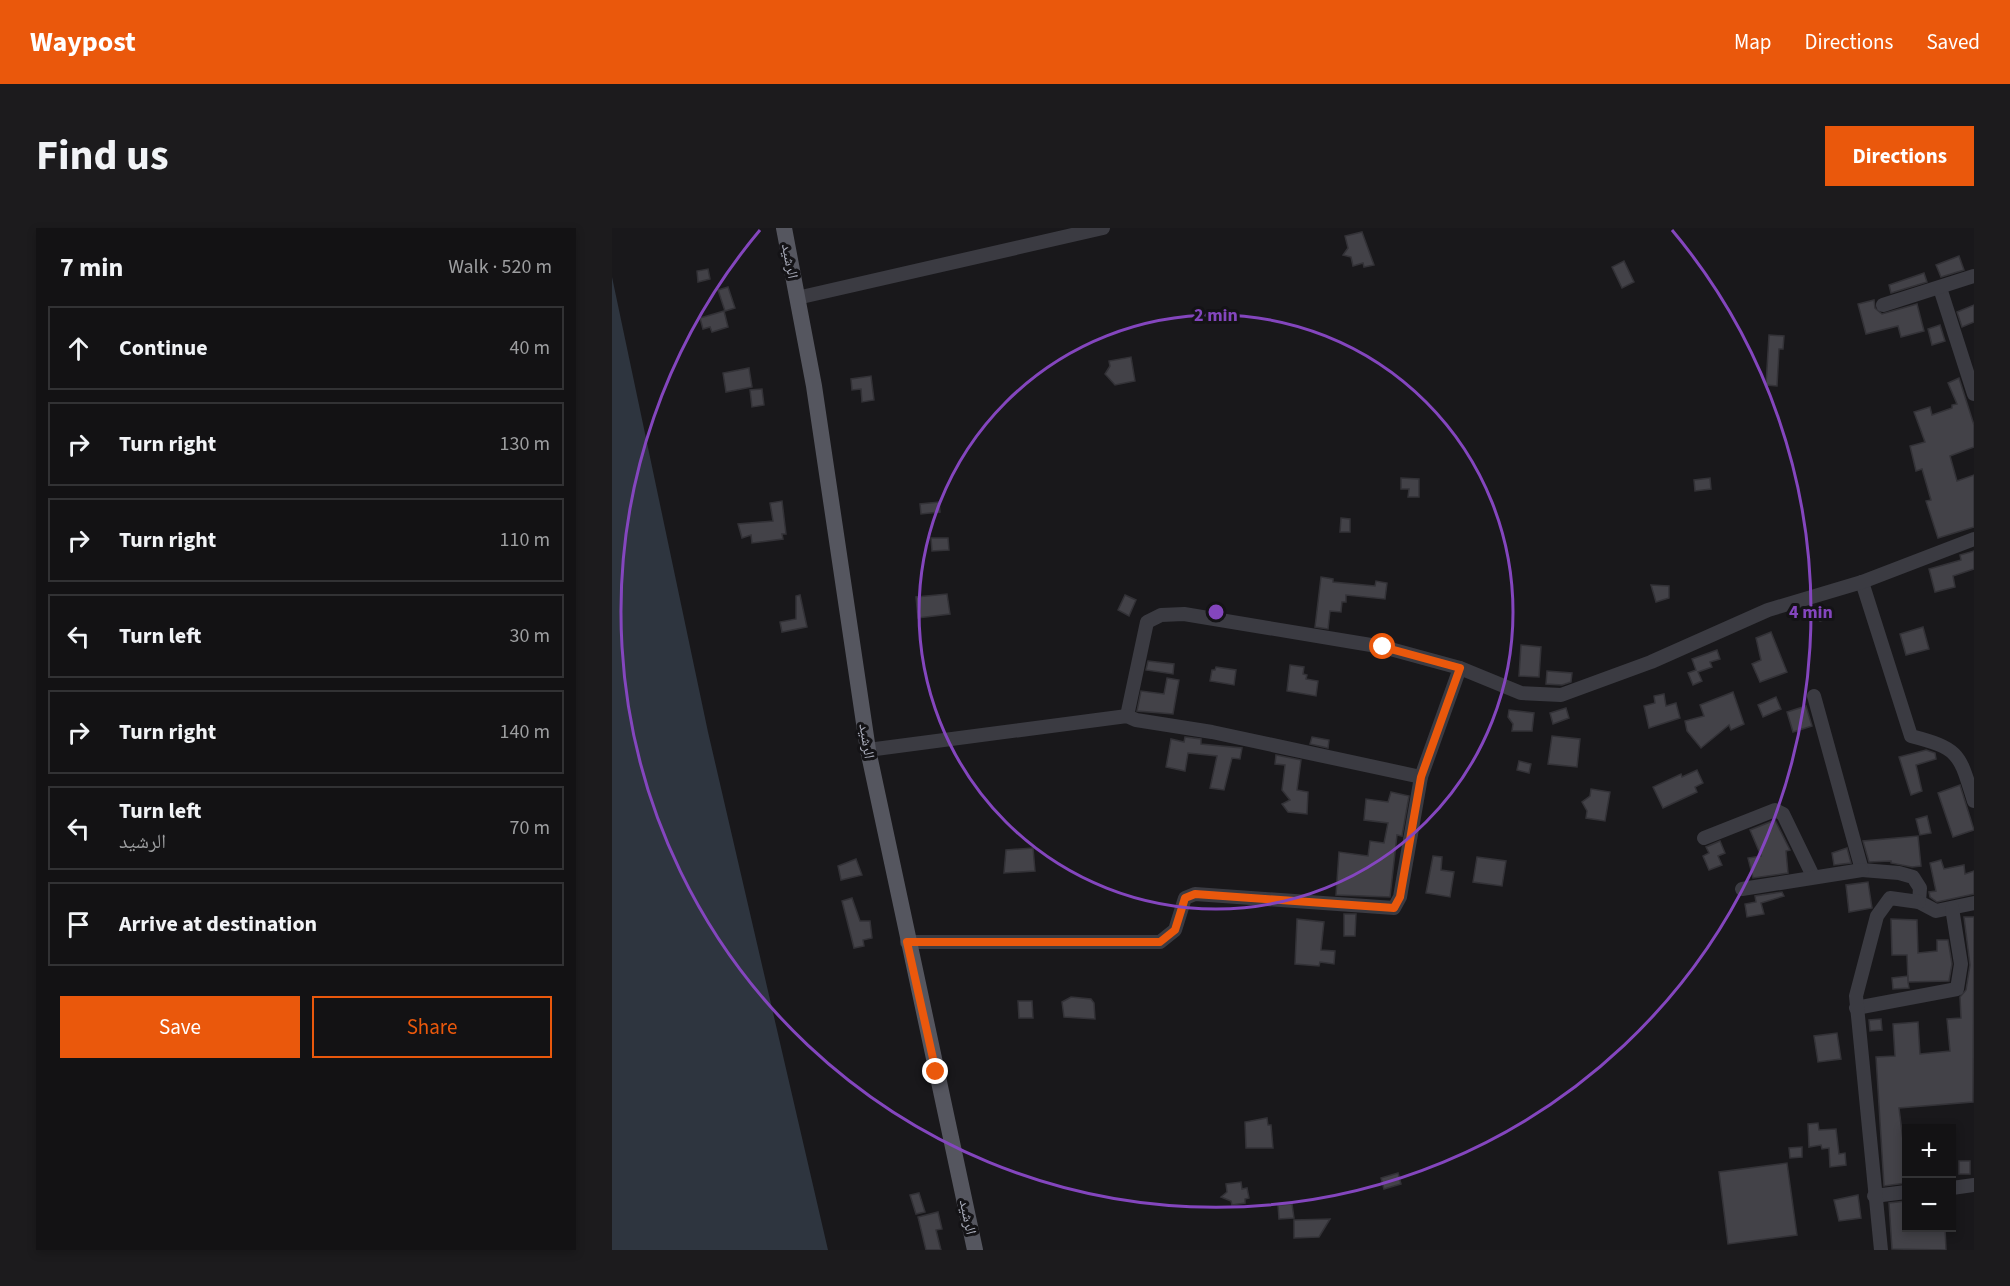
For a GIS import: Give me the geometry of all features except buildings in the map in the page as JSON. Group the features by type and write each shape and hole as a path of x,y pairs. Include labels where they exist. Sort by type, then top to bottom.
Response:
{"main road":[{"name":"الرشيد","path":"784,228 814,386 868,750 907,942 975,1250"}],"street":[{"path":"798,298 1103,228"},
{"path":"1883,305 1974,276"},
{"path":"1940,288 1974,394"},
{"path":"1127,716 1148,622 1161,615 1184,614 1383,647 1460,668 1521,693 1561,696 1652,662 1768,610 1862,582 1974,539"},
{"path":"1862,582 1911,736 1938,743 1956,753 1974,801"},
{"path":"907,942 1160,942 1175,930 1185,898 1195,894 1394,908 1400,897 1421,777 1460,668"},
{"path":"1814,696 1862,870"},
{"path":"868,750 1127,716 1421,777"},
{"path":"1704,838 1775,810 1783,814 1813,876"},
{"path":"1742,889 1862,870 1899,873 1914,877 1920,888 1919,902"},
{"path":"1881,1250 1856,1008 1856,996 1876,916 1890,898 1919,902 1936,911 1974,903"},
{"path":"1856,1008 1957,989 1961,964 1952,908"},
{"path":"1956,1187 1974,1185"},
{"path":"1874,1196 1902,1192"}],"shaded area":[{"path":"612,277 708,732 828,1250 612,1250"}],"route":[{"path":"936,1072 907,942 1160,942 1175,930 1185,898 1195,894 1394,908 1400,897 1421,777 1460,668 1383,647"}]}
